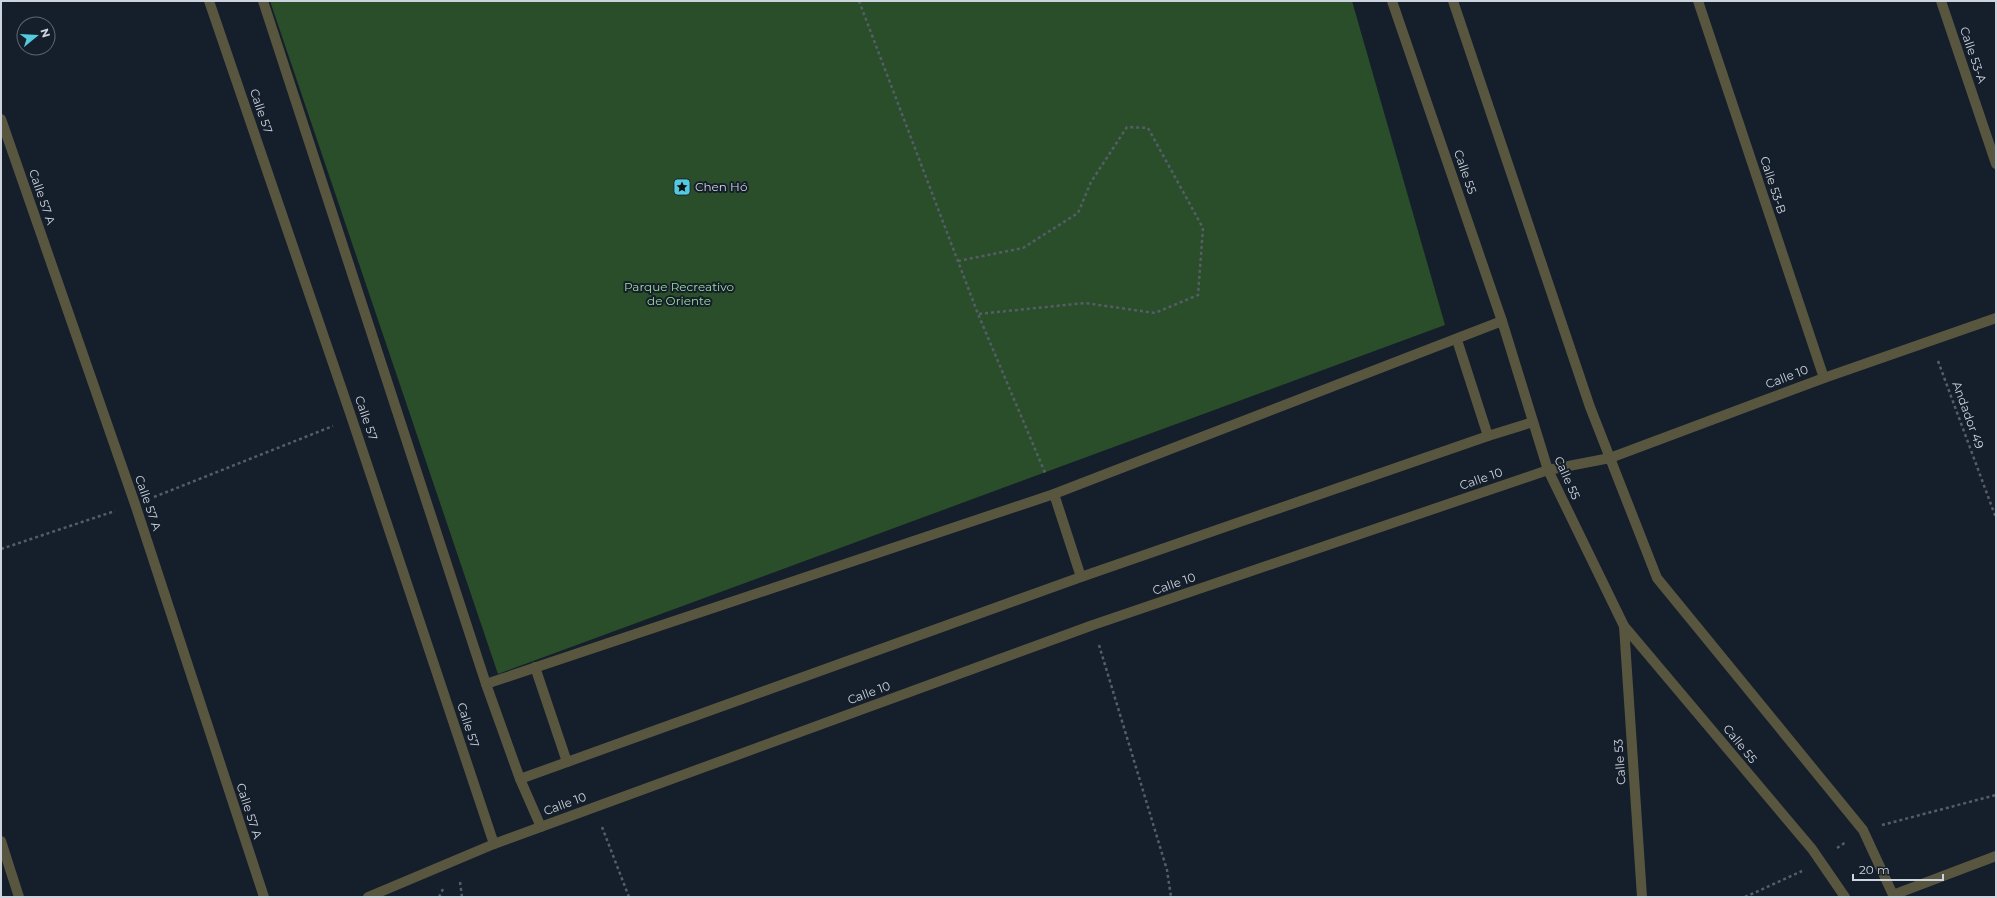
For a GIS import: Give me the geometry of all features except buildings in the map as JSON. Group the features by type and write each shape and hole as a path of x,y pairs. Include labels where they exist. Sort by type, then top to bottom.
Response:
{"street":[{"name":"Calle 57","path":"209,1 352,419 494,844"},
{"path":"263,1 486,684 520,779 541,827"},
{"name":"Calle 55","path":"1392,1 1502,321 1548,470 1624,626 1812,849 1845,897"},
{"path":"1453,1 1587,400 1657,578 1863,830 1893,896 1996,856"},
{"name":"Calle 53-B","path":"1698,1 1824,378"},
{"name":"Calle 53-A","path":"1942,1 1996,164"},
{"name":"Calle 57 A","path":"1,120 134,504 264,897"},
{"name":"Calle 10","path":"368,897 494,844 1093,625 1548,470 1610,458 1824,378 1931,342 1996,318"},
{"path":"486,684 1054,494 1457,340 1502,321"},
{"path":"1457,340 1488,436"},
{"path":"520,779 1081,577 1488,436 1533,422"},
{"path":"1054,494 1081,577"},
{"name":"Calle 53","path":"1624,626 1642,897"},
{"path":"535,667 567,762"},
{"path":"1,841 19,897"}],"path":[{"path":"859,1 978,314 1054,494"},
{"path":"958,261 1024,248 1078,213 1091,182 1127,127 1148,128 1202,228 1198,295 1155,313 1085,303 978,314"},
{"name":"Andador 49","path":"1931,342 1996,518"},
{"path":"1,549 134,504 352,419"},
{"path":"1093,625 1167,870 1171,897"},
{"path":"594,808 629,897"}],"green space":[{"name":"Parque Recreativo de Oriente","path":"270,1 1352,1 1445,325 498,674"}],"place":[{"name":"Chen Hó","path":"682,187"}]}
